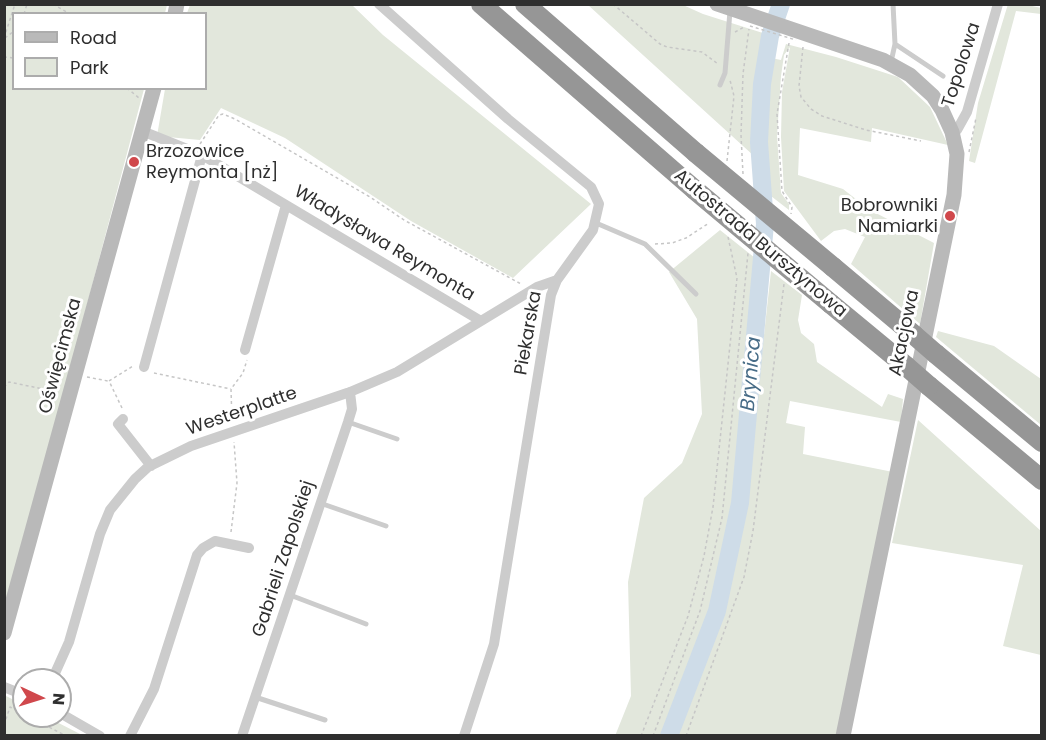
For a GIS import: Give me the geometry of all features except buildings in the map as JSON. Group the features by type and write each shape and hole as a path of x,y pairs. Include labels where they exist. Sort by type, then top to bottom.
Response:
{"highway":[{"name":"Autostrada Bursztynowa","path":"481,4 695,190 1041,480"},
{"name":"Autostrada Bursztynowa","path":"525,4 696,153 1041,442"}],"street":[{"path":"379,4 508,119 591,187 599,204 596,224"},
{"name":"Topolowa","path":"952,132 967,112 998,4"},
{"name":"Akacjowa","path":"724,7 749,22 890,64 910,75 933,96 952,132 957,154 954,195 843,735"},
{"name":"Oświęcimska","path":"4,633 153,90"},
{"name":"Władysława Reymonta","path":"142,130 198,154 481,321"},
{"path":"144,367 198,154"},
{"path":"245,351 286,205"},
{"name":"Piekarska","path":"464,735 494,644 551,295 557,280 596,224"},
{"name":"Westerplatte","path":"57,668 69,642 100,534 110,510 135,479 151,466 191,446 350,393 397,372 533,290 557,280"},
{"name":"Gabrieli Zapolskiej","path":"242,735 348,422 352,409 350,393"},
{"path":"123,419 118,424 151,466"},
{"path":"130,735 154,689 193,563 203,548 210,543 230,542 249,548"},
{"path":"72,720 100,735"}],"lane":[{"path":"890,64 895,44 893,4"},
{"path":"720,85 725,73 730,36 724,7"},
{"path":"895,44 943,76"},
{"path":"596,224 645,244 696,294"},
{"path":"348,422 397,439"},
{"path":"319,503 386,526"},
{"path":"289,595 366,624"},
{"path":"255,697 325,720"}],"path":[{"path":"53,4 67,12"},
{"path":"613,4 660,44 673,49 702,52 714,60 731,80 734,96 727,164"},
{"path":"4,38 12,13"},
{"path":"730,36 749,22"},
{"path":"749,22 799,36"},
{"path":"743,178 741,135 749,22"},
{"path":"799,36 798,86 801,97 811,109 822,116 866,130 921,141"},
{"path":"791,219 792,207 782,191 777,114 787,51 799,36"},
{"path":"129,90 142,101"},
{"path":"968,161 977,110"},
{"path":"198,154 219,115 229,116 275,140 405,220 533,290"},
{"path":"645,244 672,243 686,238 709,224"},
{"path":"641,735 688,616 711,518 737,278 726,229"},
{"path":"653,735 699,611 722,518 745,306 748,248"},
{"path":"686,735 730,619 751,543 784,277"},
{"path":"230,542 237,483 231,389 243,374 249,352 245,351"},
{"path":"79,363 84,376 109,381 130,366 144,367 155,374 231,389"},
{"path":"109,381 125,414 123,419"},
{"path":"4,387 9,382 48,390 63,387"},
{"path":"4,725 10,706 12,707"},
{"path":"52,728 66,735"}],"green space":[{"path":"1008,4 1041,8 1041,14 1016,11 975,163 969,161 978,103"},
{"path":"5,5 167,5 165,12 12,12 12,90 144,90 5,615"},
{"path":"190,5 352,5 383,35 591,204 513,278 411,221 285,138 221,108 200,140 157,136 165,90 207,90 207,12 187,12"},
{"path":"588,5 683,5 703,14 766,34 758,65 754,111 754,156"},
{"path":"786,44 898,77 930,107 948,145 872,128 871,142 800,128 798,175 843,189 870,210 934,243 920,324 851,264 865,237 845,229 834,231 821,241 784,191 781,137 782,92 790,47 784,55 777,136 781,193 789,204 789,210 767,193 764,143 766,97 771,58 781,60"},
{"path":"720,230 760,262 735,509 719,585 666,735 615,736 631,696 628,582 644,498 682,463 702,414 697,319 669,272"},
{"path":"771,271 802,295 798,320 801,333 814,344 817,362 882,407 888,394 903,399 901,422 790,401 786,423 805,427 803,454 893,472 837,735 674,736 719,613 735,553 746,500"},
{"path":"938,331 994,346 1041,379 1041,425 936,337"},
{"path":"918,420 1041,531 1041,655 1003,646 1023,565 892,543"},
{"path":"4,695 12,699 12,728 68,728 82,735 5,735"}],"waterway":[{"name":"Brynica","path":"669,736 717,611 740,503 765,224 759,142 762,84 770,36 781,4"}],"place":[{"name":"Brzozowice Reymonta [nż]","path":"134,162"},
{"name":"Bobrowniki Namiarki","path":"950,216"}]}
